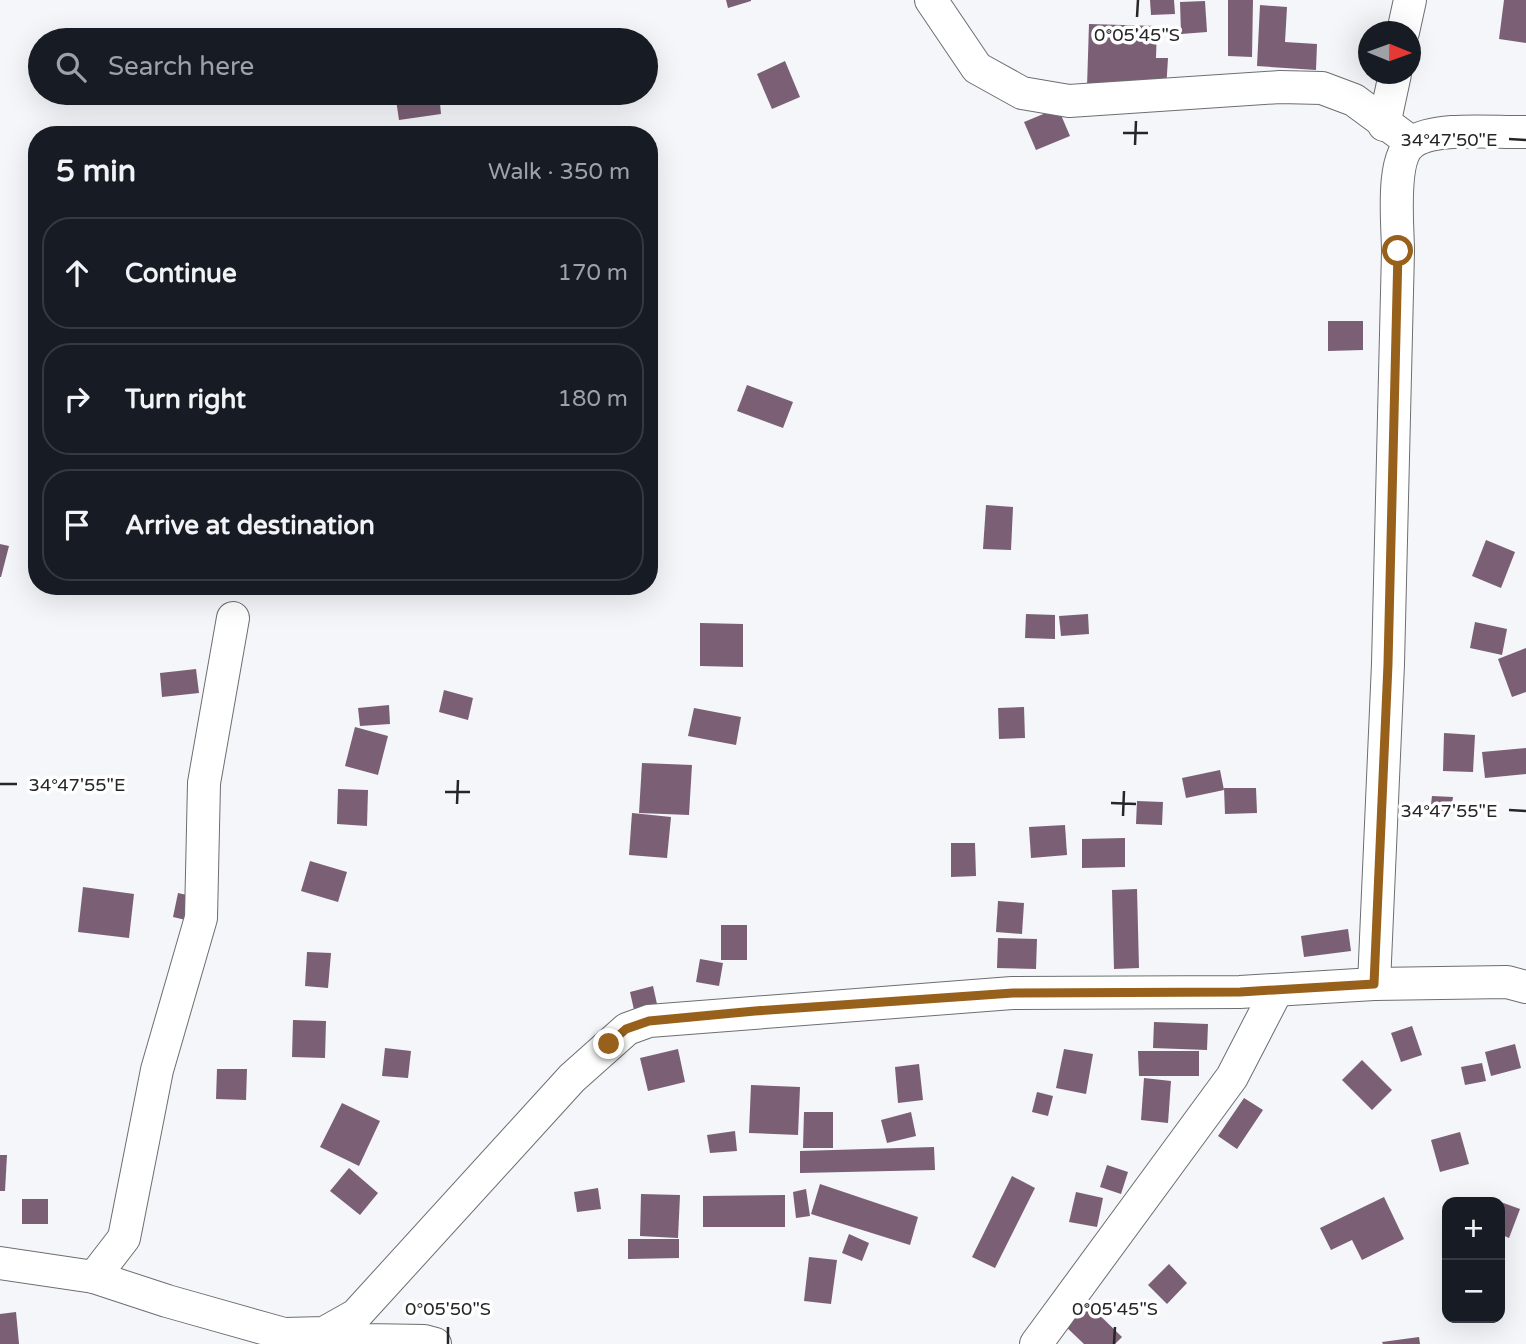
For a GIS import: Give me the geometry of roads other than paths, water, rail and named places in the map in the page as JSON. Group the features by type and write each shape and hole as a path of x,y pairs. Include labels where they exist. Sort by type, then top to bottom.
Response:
{"street":[{"path":"931,0 977,68 1023,93 1069,101 1280,87 1322,88 1354,100 1384,125 1411,142"},
{"path":"1405,21 1410,0"},
{"path":"1384,125 1393,84"},
{"path":"1374,984 1388,664 1397,191 1400,163 1411,142 1431,134 1526,132"},
{"path":"94,1276 124,1238 158,1070 201,918 204,783 233,618"},
{"path":"324,1333 356,1315 572,1078 626,1029 649,1021 1013,993 1278,990 1374,984 1507,982 1526,987"},
{"path":"1035,1344 1232,1077 1278,990"},
{"path":"0,1263 94,1276 167,1301 284,1334 324,1333 365,1340 424,1341 435,1344"}]}
